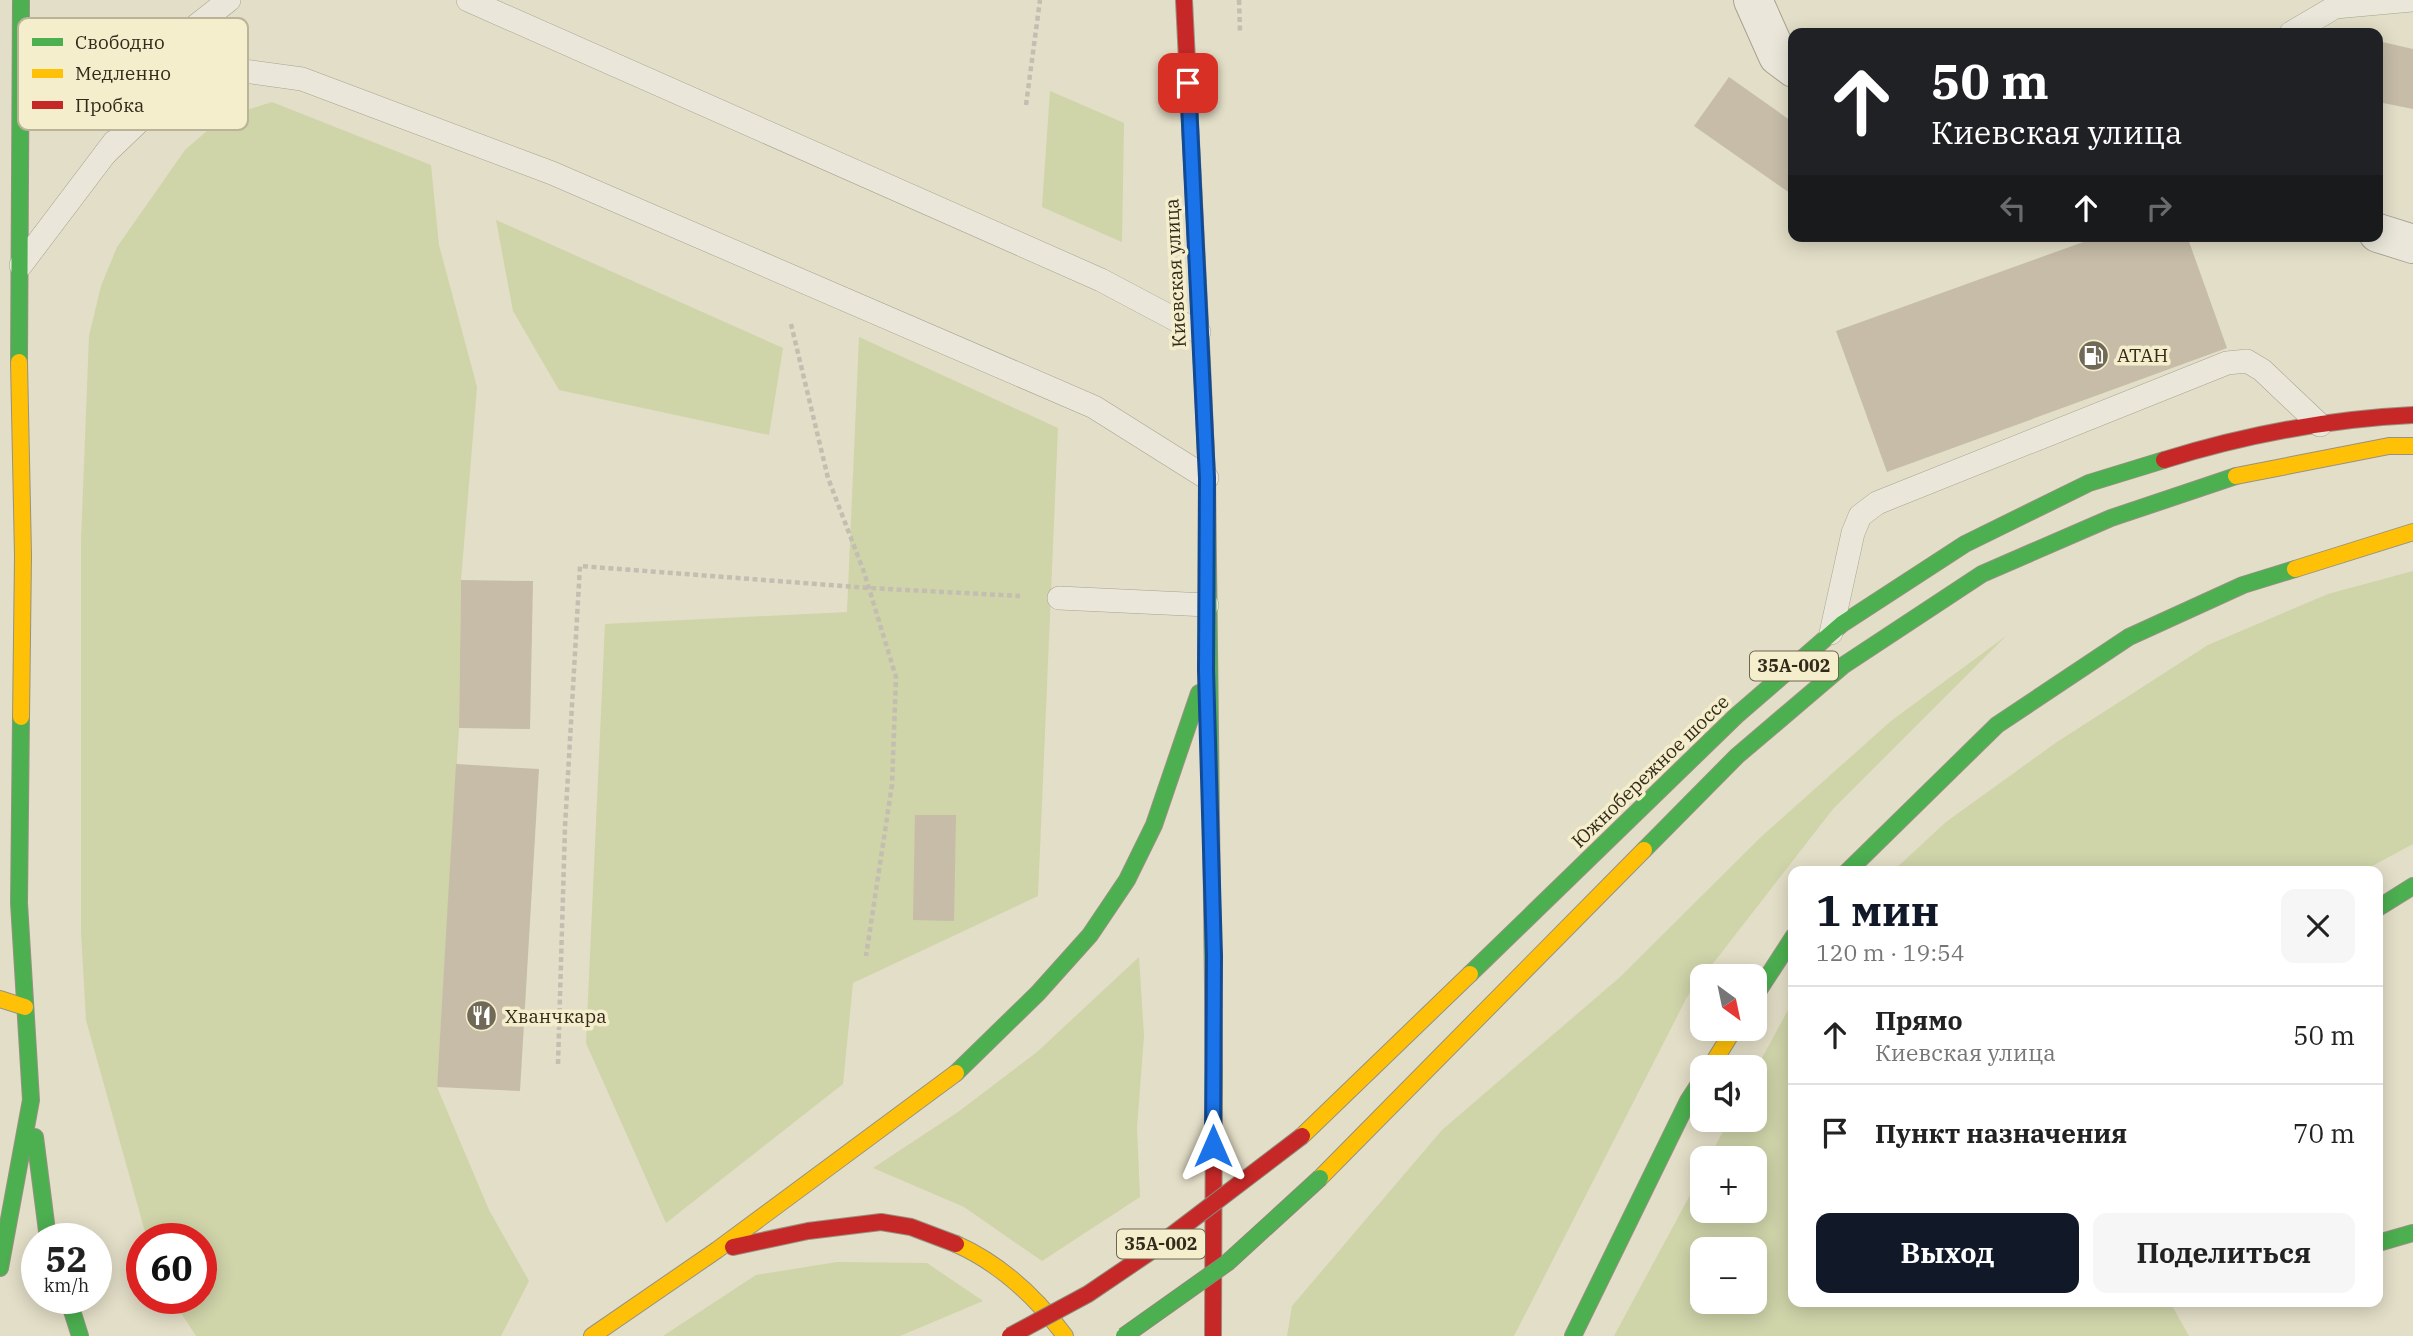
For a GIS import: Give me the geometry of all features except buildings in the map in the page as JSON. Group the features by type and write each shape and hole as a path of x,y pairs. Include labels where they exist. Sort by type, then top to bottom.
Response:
{"main road":[{"path":"21,0 21,18"},
{"name":"Киевская улица","path":"1184,0 1207,478 1206,670 1214,956 1213,1336"},
{"path":"21,130 23,556 19,903 31,1100 46,1223"},
{"name":"Южнобережное шоссе","path":"1010,1336 1088,1294 1147,1254 1302,1136 1736,716 1831,634 1965,544 2090,483 2227,440 2372,417 2413,415"},
{"name":"35А-002","path":"1124,1336 1173,1307 1247,1250 1737,756 1844,665 1982,574 2110,518 2246,473 2389,446 2413,446"},
{"path":"1853,866 1997,725 2129,637 2243,585 2406,534"},
{"path":"592,1336 717,1250 970,1062 1090,935 1127,880 1154,825 1206,670"},
{"path":"2383,905 2413,886"},
{"path":"1768,976 1788,945"},
{"path":"0,999 24,1007"},
{"path":"1573,1336 1690,1098"},
{"path":"0,1268 31,1100"},
{"path":"717,1250 810,1228 884,1222 933,1235 987,1260 1029,1294 1065,1336"},
{"path":"2383,1242 2413,1233"},
{"path":"73,1314 80,1336"}],"street":[{"path":"1753,0 1778,56 1788,64"},
{"path":"2383,235 2413,244"}],"lane":[{"path":"206,18 229,0"},
{"path":"468,0 1101,280 1199,332"},
{"path":"2299,28 2335,7 2413,0"},
{"path":"248,72 302,79 552,173 1094,407 1207,478"},
{"path":"21,265 122,130"},
{"path":"106,153 130,130"},
{"path":"1831,634 1853,533 1860,516 1877,503 2227,363 2247,361 2262,370 2320,425"},
{"path":"1059,598 1207,606"},
{"path":"0,784 19,834"}],"path":[{"path":"1026,105 1040,0"},
{"path":"790,319 828,478 869,588 896,677 892,785 866,956"},
{"path":"558,1064 565,827 580,566 869,588 1059,598"}],"green space":[{"path":"1050,91 1124,123 1122,242 1042,207"},
{"path":"272,102 431,165 439,245 477,387 461,580 459,728 437,1087 489,1210 529,1281 501,1336 196,1336 182,1314 217,1314 217,1223 143,1223 86,1020 81,932 81,541 89,336 101,286 117,247 185,150 208,130 248,130 248,110"},
{"path":"496,220 783,348 769,435 559,390 513,311"},
{"path":"859,337 1058,428 1038,896 853,983 843,1084 666,1223 586,1043 605,624 847,612"},
{"path":"2413,571 2413,844 2372,866 1898,866 1946,822 2057,742 2208,645 2328,594"},
{"path":"2006,636 1833,809 1713,964 1690,964 1690,993 1514,1336 1287,1336 1292,1306 1442,1130 1619,978 1762,836 1891,721"},
{"path":"1139,957 1144,1036 1137,1128 1140,1197 1042,1261 964,1207 873,1168 958,1112 1037,1052"},
{"path":"1788,1010 1788,1307 2173,1307 2189,1336 1614,1336 1690,1195 1690,1223 1767,1223 1767,1146 1715,1146 1723,1132 1767,1132 1767,1055 1764,1055"},
{"path":"837,1262 927,1263 983,1301 900,1336 663,1336 756,1275"}],"traffic: fast":[{"path":"21,0 21,18"},
{"path":"19,362 20,130"},
{"path":"1202,365 1207,478 1214,1072"},
{"path":"1470,974 1736,716 1842,624 1965,544 2089,483 2164,460"},
{"path":"1644,850 1737,756 1844,665 1982,574 2111,518 2236,476"},
{"path":"1853,866 1997,725 2129,637 2243,585 2295,569"},
{"path":"956,1073 1038,993 1090,935 1127,880 1154,825 1199,693"},
{"path":"0,1268 31,1100 19,903 21,717"},
{"path":"2383,905 2413,886"},
{"path":"1768,976 1788,945"},
{"path":"1573,1336 1690,1098"},
{"path":"35,1137 46,1223"},
{"path":"1124,1336 1227,1263 1320,1178"},
{"path":"2383,1242 2413,1233"},
{"path":"73,1314 80,1336"}],"traffic: slow":[{"path":"19,362 23,556 21,717"},
{"path":"2236,476 2389,446 2413,446"},
{"path":"2295,569 2413,532"},
{"path":"1320,1178 1644,850"},
{"path":"1302,1136 1470,974"},
{"path":"0,999 25,1007"},
{"path":"1718,1055 1727,1041"},
{"path":"592,1336 717,1250 956,1073"},
{"path":"956,1244 1003,1272 1030,1295 1065,1336"}],"traffic: jam":[{"path":"1184,0 1202,365"},
{"path":"2164,460 2287,430 2350,420 2413,415"},
{"path":"1213,1336 1214,1072"},
{"path":"1010,1336 1088,1294 1147,1254 1302,1136"},
{"path":"733,1247 808,1231 881,1222 911,1227 956,1244"}],"place":[{"name":"АТАН","path":"2094,355"},
{"name":"Хванчкара","path":"482,1016"}],"route":[{"path":"1188,83 1207,478 1206,670 1214,956 1213,1146"}]}
